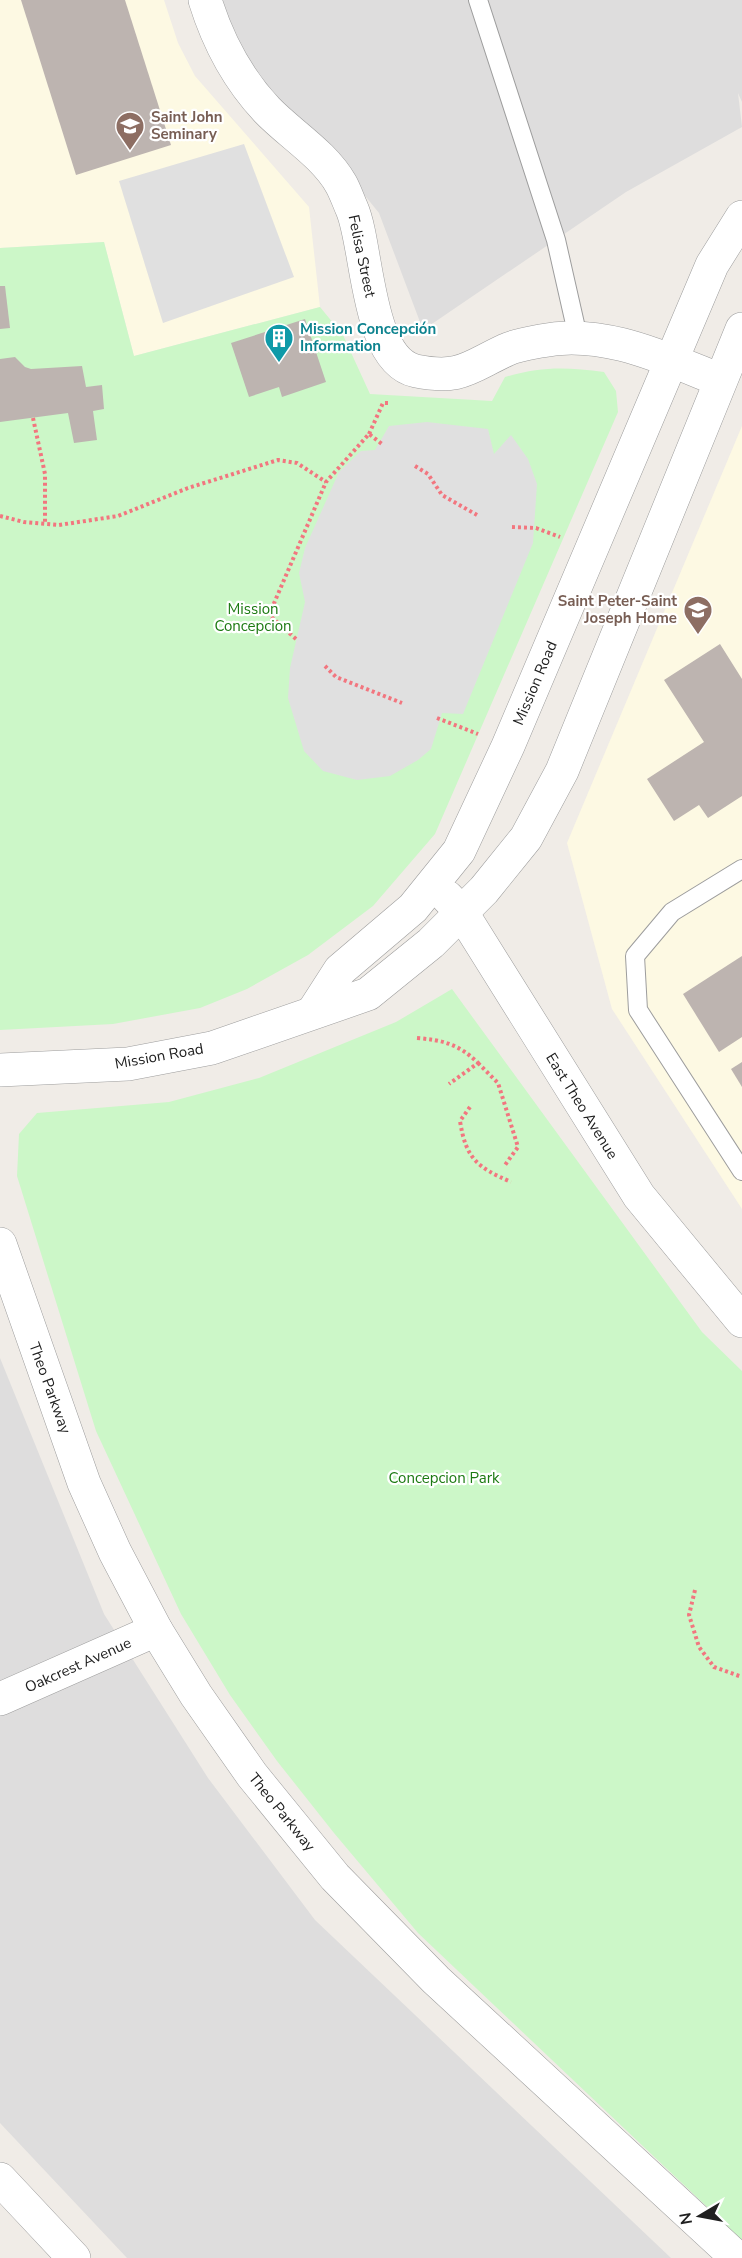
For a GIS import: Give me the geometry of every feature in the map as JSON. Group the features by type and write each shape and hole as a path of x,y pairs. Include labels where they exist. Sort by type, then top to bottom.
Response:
{"street":[{"name":"Felisa Street","path":"205,0 215,31 237,74 266,109 320,159 340,182 354,213 374,316 394,357 414,370 453,374 481,365 507,349 543,340 578,337 618,344 729,374"},
{"name":"Mission Road","path":"313,1012 340,970 413,908 459,851 508,746 712,265 742,217"},
{"name":"Mission Road","path":"0,1070 128,1064 212,1048 368,994 431,943 462,913 526,838 562,771 729,374 742,329"},
{"name":"East Theo Avenue","path":"433,883 462,913 639,1196 742,1322"},
{"name":"Theo Parkway","path":"0,1244 84,1483 156,1630 196,1695 252,1775 335,1876 436,1980 737,2258"},
{"name":"Oakcrest Avenue","path":"0,1699 156,1630"},
{"path":"0,2178 74,2258"}],"lane":[{"path":"478,0 556,240 578,337"},
{"path":"742,869 672,912 635,956 638,1010 742,1171"}],"path":[{"path":"296,639 269,615 326,482 369,434 383,403 388,403"},
{"path":"33,418 45,474 45,524"},
{"path":"369,434 382,444"},
{"path":"0,516 45,524 76,524 118,516 188,488 278,460 297,463 326,482"},
{"path":"415,466 428,474 442,495 477,515"},
{"path":"512,527 536,528 560,537"},
{"path":"325,666 336,677 402,703"},
{"path":"437,718 482,736"},
{"path":"417,1038 446,1041 465,1051 498,1083 518,1147 505,1165"},
{"path":"449,1084 478,1063"},
{"path":"470,1107 459,1121 472,1160 488,1173 511,1182"},
{"path":"694,1590 689,1615 699,1647 714,1667 742,1677"}],"shaded area":[{"name":"Saint John Seminary","path":"0,0 164,0 178,43 195,76 309,207 320,307 134,356 104,242 0,248"},
{"path":"220,0 742,0 742,102 738,93 742,127 626,192 423,330 379,213 332,155 261,86 234,43"},
{"path":"244,144 294,277 163,323 119,181"},
{"path":"427,422 488,429 494,454 511,435 528,459 537,484 533,543 463,714 442,713 431,749 418,760 390,776 357,780 323,771 304,751 288,698 290,668 305,602 299,573 305,548 339,472 361,451 375,450 389,426"},
{"name":"Saint Peter-Saint Joseph Home","path":"742,426 742,1209 612,1009 567,843"},
{"path":"0,1358 104,1614 208,1778 315,1920 671,2258 127,2258 0,2123"}],"green space":[{"name":"Mission Concepcion","path":"104,242 134,356 320,307 343,335 370,394 492,401 505,377 543,369 578,369 604,372 616,391 618,412 435,834 373,906 308,955 247,989 200,1008 113,1024 0,1030 0,248"},
{"name":"Concepcion Park","path":"452,989 702,1332 742,1371 742,2240 418,1933 277,1761 230,1695 181,1614 96,1431 17,1176 19,1134 37,1113 169,1102 259,1078 396,1022"}],"building":[{"path":"21,0 125,0 171,145 76,175"},
{"path":"0,286 5,286 10,328 0,329"},
{"name":"Mission Concepción Information","path":"305,319 326,382 282,397 279,387 249,397 231,343"},
{"path":"15,357 25,367 31,369 82,366 86,387 102,385 104,409 93,411 97,440 74,443 68,413 0,422 0,359"},
{"path":"720,644 742,679 742,796 708,818 699,805 674,821 647,779 704,742 664,680"},
{"path":"742,956 742,1037 719,1052 683,994"},
{"path":"742,1062 742,1087 731,1069"}],"place":[{"name":"Saint John Seminary","path":"130,152"},
{"name":"Mission Concepción Information","path":"279,364"},
{"name":"Saint Peter-Saint Joseph Home","path":"698,636"}]}
